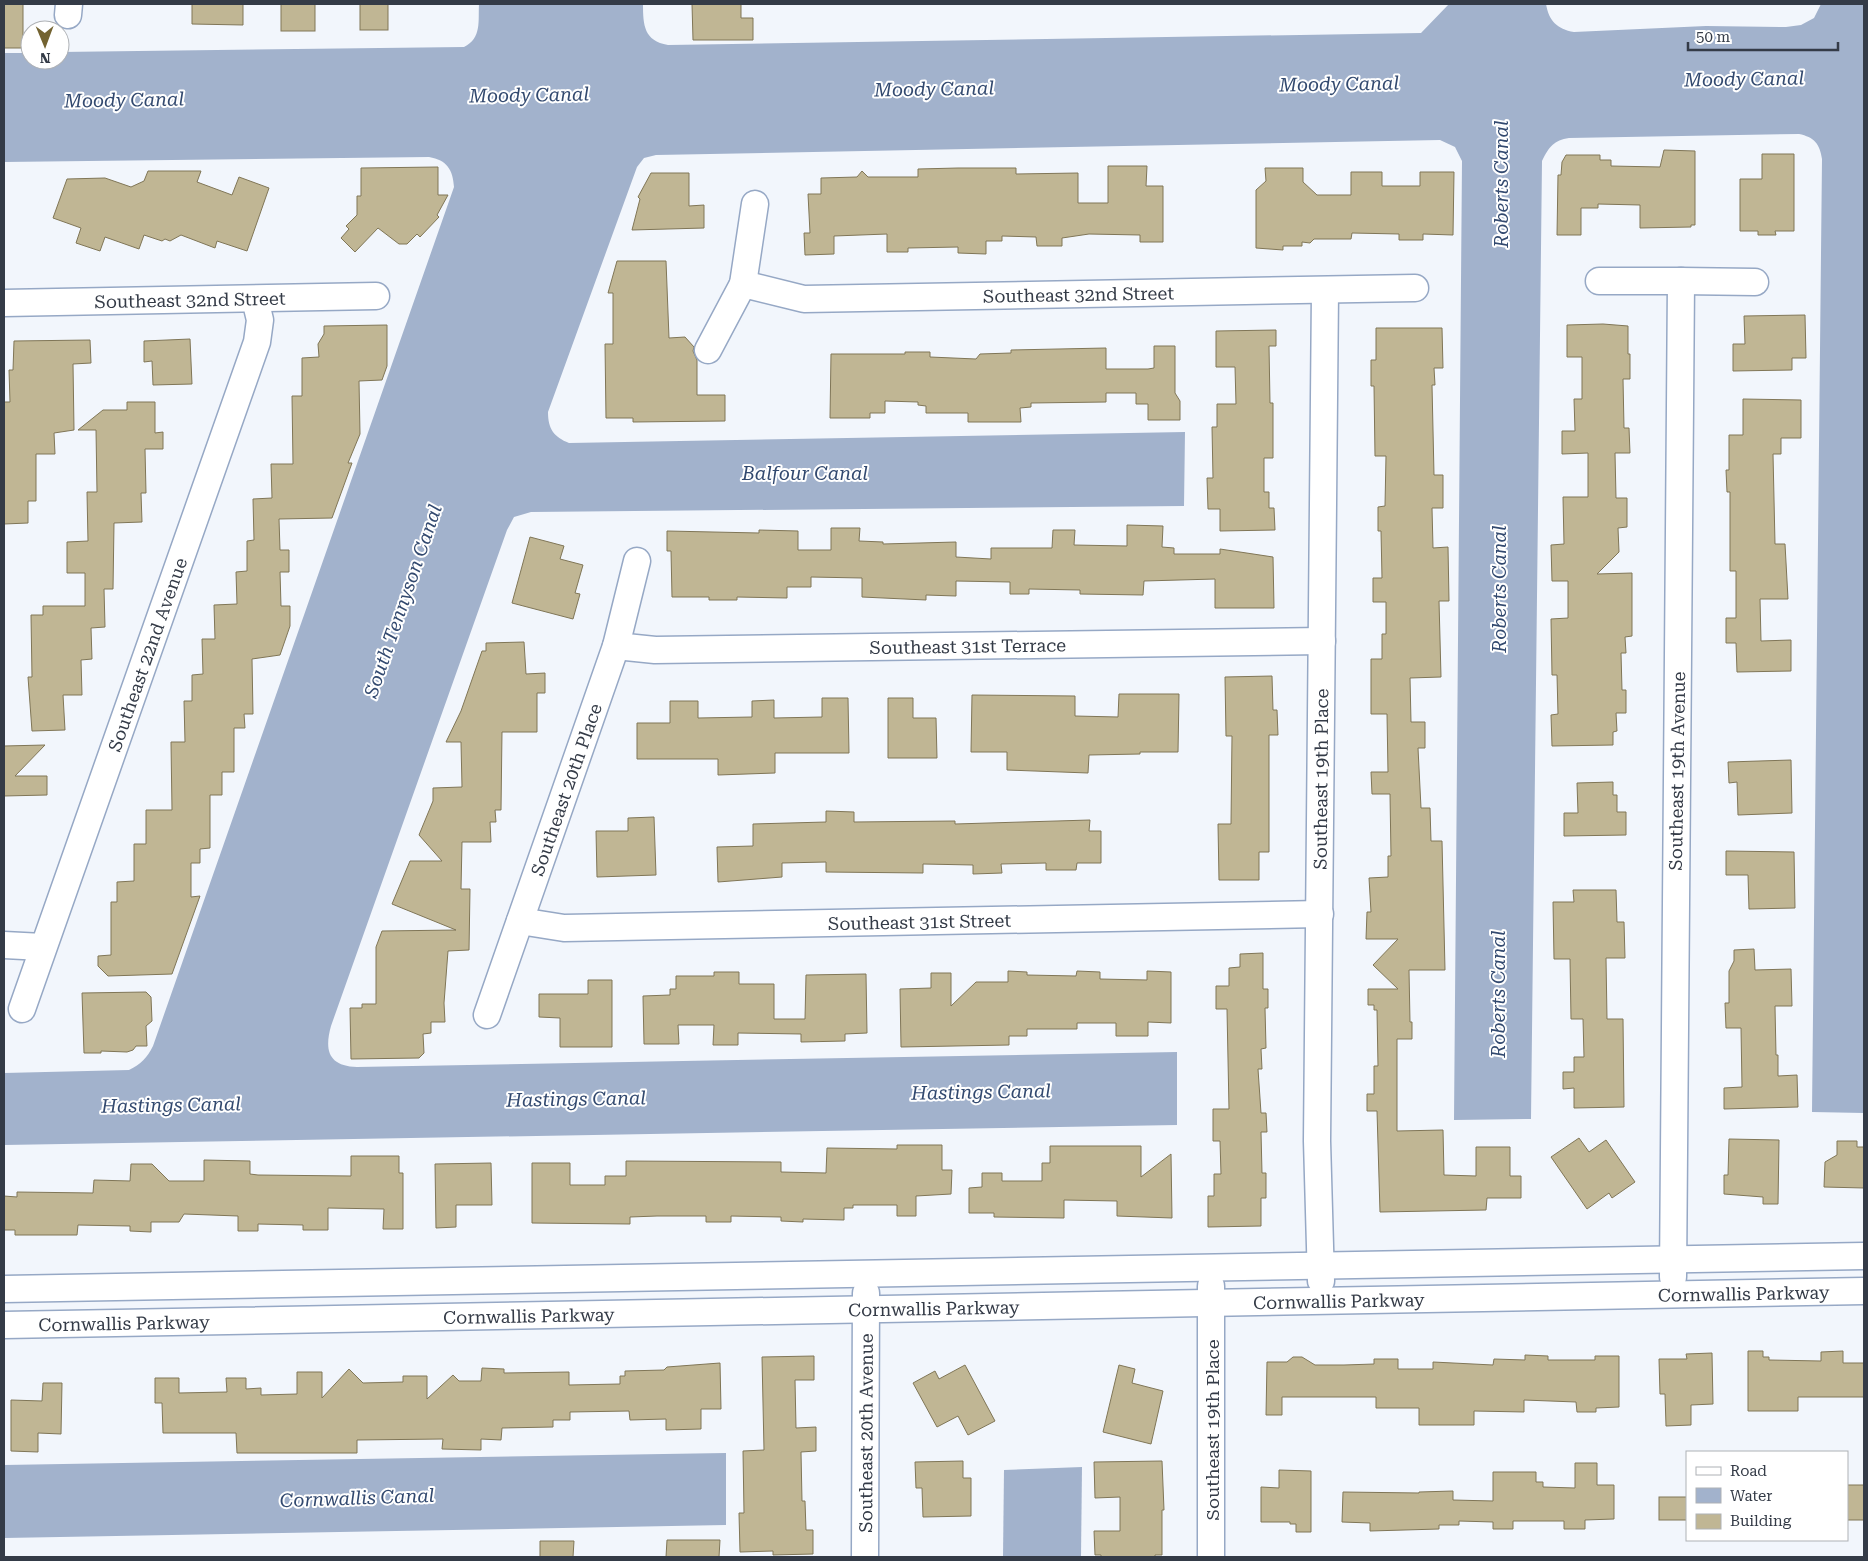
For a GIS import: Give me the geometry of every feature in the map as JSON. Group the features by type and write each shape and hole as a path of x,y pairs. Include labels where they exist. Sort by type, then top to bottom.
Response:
{"street":[{"path":"708,350 743,284 755,204"},
{"path":"1598,281 1756,282"},
{"name":"Southeast 19th Avenue","path":"1673,1293 1682,281"},
{"name":"Southeast 32nd Street","path":"743,284 804,298 1325,291 1415,288"},
{"name":"Southeast 19th Place","path":"1321,1300 1317,1141 1325,291"},
{"name":"Southeast 32nd Street","path":"4,303 376,296"},
{"name":"Southeast 22nd Avenue","path":"22,1009 147,660 257,342 260,320 255,298"},
{"name":"Southeast 20th Place","path":"487,1015 616,646 637,561"},
{"name":"Southeast 31st Terrace","path":"616,646 655,650 1322,640"},
{"name":"Southeast 31st Street","path":"520,921 564,928 1320,914"},
{"path":"4,945 43,947"},
{"name":"Cornwallis Parkway","path":"4,1290 1320,1265 1674,1261 1864,1256"},
{"name":"Southeast 19th Place","path":"1211,1267 1211,1557"},
{"name":"Southeast 20th Avenue","path":"865,1557 866,1275"},
{"path":"325,1284 326,1319"},
{"name":"Cornwallis Parkway","path":"4,1325 1864,1291"}],"water":[{"path":"479,4 643,4 646,31 654,40 668,45 1421,33 1449,4 1546,4 1549,15 1558,26 1574,32 1706,26 1786,27 1801,25 1814,18 1821,4 1864,4 1864,1113 1812,1112 1822,159 1818,145 1809,137 1799,134 1569,138 1559,140 1553,145 1542,161 1531,1119 1454,1120 1462,161 1455,147 1440,140 656,155 644,158 637,167 548,412 551,428 559,438 569,443 1185,432 1184,506 531,512 514,517 507,530 331,1026 328,1043 331,1056 335,1060 340,1064 357,1067 1177,1052 1177,1125 4,1145 4,1073 129,1070 143,1060 153,1046 454,187 452,176 445,163 429,157 4,162 4,53 20,53 20,70 70,70 70,52 464,47 474,39 479,23"},
{"name":"Cornwallis Canal","path":"726,1453 726,1525 4,1538 4,1465"},
{"path":"1082,1467 1081,1557 1003,1557 1004,1470"}],"building":[{"path":"4,4 23,4 23,20 20,20 20,48 4,48"},
{"path":"192,4 243,4 243,25 192,24"},
{"path":"281,4 315,4 315,31 281,31"},
{"path":"360,4 388,4 388,30 360,30"},
{"path":"692,4 741,4 741,18 753,18 753,40 693,40"},
{"path":"1664,150 1695,151 1695,225 1691,225 1691,227 1640,228 1640,205 1598,204 1598,208 1581,208 1581,235 1557,235 1558,175 1561,175 1562,162 1566,155 1600,155 1600,160 1611,160 1611,166 1660,167"},
{"path":"1762,154 1794,154 1794,231 1775,231 1776,235 1758,235 1758,231 1740,231 1740,179 1762,179"},
{"path":"1108,166 1147,166 1146,186 1163,186 1163,242 1140,242 1140,235 1089,234 1062,238 1062,246 1037,246 1036,237 1002,236 1002,241 986,241 986,254 958,253 958,247 908,248 908,252 887,252 887,234 834,236 834,254 805,255 804,233 810,233 808,194 821,194 821,178 857,177 862,171 868,177 918,177 918,169 958,168 1016,168 1016,174 1078,173 1078,203 1108,203"},
{"path":"438,167 438,195 448,195 437,215 439,217 420,237 417,234 407,244 399,244 378,228 355,252 341,238 349,229 346,226 357,215 357,196 361,196 361,168"},
{"path":"1265,168 1303,168 1303,182 1317,195 1351,195 1351,172 1382,172 1382,186 1420,186 1420,172 1454,172 1453,235 1423,234 1423,240 1399,240 1399,234 1352,233 1351,239 1314,239 1310,243 1302,242 1302,246 1283,246 1283,250 1256,248 1256,190 1266,181"},
{"path":"148,171 201,171 197,182 232,195 239,177 269,188 247,251 217,241 215,248 181,235 170,241 165,239 162,241 144,235 139,249 105,237 100,251 76,243 81,228 53,218 67,179 105,178 131,187 144,181"},
{"path":"651,173 689,173 689,206 704,205 704,228 632,230 640,199 638,197"},
{"path":"617,261 666,261 669,338 685,337 694,347 693,351 697,360 697,395 725,395 725,421 633,422 633,418 606,418 605,344 613,344 613,293 608,293"},
{"path":"1805,315 1806,358 1792,358 1792,370 1733,371 1733,344 1745,344 1744,316"},
{"path":"1603,324 1628,326 1628,354 1630,354 1630,379 1623,379 1624,428 1629,428 1630,453 1615,453 1616,498 1627,498 1627,527 1618,528 1619,552 1597,574 1632,573 1632,636 1625,637 1626,653 1621,653 1622,690 1626,690 1626,713 1616,713 1617,731 1613,732 1613,745 1552,746 1551,715 1558,714 1557,675 1552,675 1551,619 1568,618 1568,581 1552,581 1551,545 1564,544 1563,497 1588,497 1588,453 1562,454 1562,431 1575,431 1574,399 1582,399 1582,357 1567,357 1567,325"},
{"path":"387,325 387,366 382,380 359,381 360,434 348,463 352,463 332,518 279,519 280,550 289,550 289,572 280,572 281,606 290,606 290,626 280,655 252,659 253,714 244,714 245,728 234,728 234,772 222,772 222,795 210,795 210,848 200,849 200,863 191,863 191,897 200,896 172,974 108,976 98,966 98,956 111,955 111,902 117,902 117,882 134,881 134,844 146,844 146,810 172,810 171,742 185,742 184,701 192,701 192,675 203,674 202,639 215,639 214,605 237,604 236,572 247,571 247,541 254,540 253,499 272,498 271,464 293,464 292,396 302,396 302,358 319,357 318,344 324,334 324,326"},
{"path":"1376,328 1442,328 1443,368 1434,368 1435,385 1432,385 1434,475 1443,475 1443,508 1432,508 1433,548 1448,547 1449,601 1439,601 1441,677 1410,678 1411,722 1425,722 1425,748 1418,748 1421,808 1430,808 1431,841 1442,841 1445,970 1409,970 1412,1039 1397,1039 1397,1131 1443,1130 1444,1175 1476,1176 1476,1147 1510,1147 1510,1176 1521,1176 1521,1198 1487,1198 1486,1210 1380,1212 1377,1111 1367,1111 1367,1094 1374,1094 1374,1066 1378,1066 1377,1010 1374,1010 1374,1005 1368,1005 1368,989 1398,989 1373,965 1398,939 1366,939 1367,912 1371,912 1369,878 1388,877 1388,856 1391,856 1390,794 1372,794 1371,772 1388,772 1387,714 1371,714 1371,659 1382,659 1382,634 1386,634 1386,602 1373,602 1373,578 1382,578 1381,531 1378,531 1378,507 1385,506 1386,456 1375,456 1374,386 1371,386 1371,360 1376,360"},
{"path":"1276,330 1276,346 1269,346 1270,403 1273,403 1273,458 1264,458 1264,492 1269,492 1269,508 1274,508 1275,530 1220,531 1220,509 1208,509 1207,478 1213,478 1212,427 1217,427 1217,404 1236,404 1235,367 1216,367 1216,331"},
{"path":"190,339 192,384 153,385 152,361 144,362 144,341"},
{"path":"90,340 91,363 73,364 74,430 54,433 55,454 36,454 36,501 28,501 28,523 4,524 4,402 10,402 9,370 13,370 14,341"},
{"path":"1154,346 1175,346 1175,393 1180,401 1180,420 1148,420 1148,404 1136,404 1136,393 1106,393 1106,402 1031,403 1031,407 1020,408 1021,422 968,422 968,413 926,413 926,406 918,405 918,402 885,401 885,413 870,413 870,418 830,418 831,354 930,352 930,357 976,359 980,354 1011,353 1011,350 1106,348 1106,369 1148,369 1154,368"},
{"path":"1743,399 1801,400 1801,438 1781,438 1781,454 1773,454 1775,544 1785,544 1788,599 1760,599 1761,641 1791,640 1791,671 1737,672 1736,643 1726,643 1726,618 1736,618 1736,571 1730,571 1730,492 1727,492 1726,470 1729,470 1729,435 1743,435"},
{"path":"127,402 155,402 155,433 163,432 163,449 145,449 146,493 141,493 142,522 114,523 113,589 104,589 105,627 91,628 92,659 81,660 82,695 63,695 65,730 32,731 28,677 32,677 31,615 43,615 43,606 85,606 85,573 67,573 67,542 88,541 87,492 97,492 96,430 78,430 103,410 127,410"},
{"path":"1127,525 1163,526 1162,547 1174,548 1174,554 1220,554 1220,549 1273,557 1274,608 1215,608 1215,579 1144,581 1143,595 1080,594 1080,590 1029,589 1029,594 1010,594 1010,582 956,581 956,596 926,595 926,600 862,597 862,578 811,577 811,587 787,587 787,598 737,597 737,600 709,600 709,597 672,597 671,551 667,551 667,531 759,533 759,530 798,531 798,550 831,550 831,528 860,528 859,541 883,542 883,544 956,542 956,557 991,559 991,548 1052,548 1053,530 1075,530 1074,545 1127,546"},
{"path":"530,537 564,546 560,559 583,565 575,593 580,594 573,619 512,603"},
{"path":"524,642 526,674 545,673 545,693 537,693 537,732 502,732 501,810 495,810 496,822 490,822 491,842 462,842 461,889 470,889 469,950 448,951 444,1003 445,1022 431,1022 431,1033 423,1034 424,1053 419,1058 351,1059 350,1008 362,1008 362,1004 376,1004 376,947 382,931 456,930 392,904 410,861 442,861 419,835 433,801 433,788 462,787 461,742 446,742 461,711 482,651 486,651 486,643"},
{"path":"1272,676 1273,710 1277,710 1278,735 1269,735 1269,852 1259,852 1259,880 1219,880 1218,824 1231,824 1232,736 1226,736 1225,677"},
{"path":"1119,694 1179,694 1178,752 1089,755 1088,773 1007,770 1007,752 971,752 972,695 1075,696 1075,716 1118,717"},
{"path":"822,698 848,698 849,753 775,753 775,773 718,775 718,759 637,759 637,723 670,723 670,701 698,701 698,718 752,717 752,701 774,700 774,718 822,717"},
{"path":"888,698 913,698 913,718 936,718 937,758 888,758"},
{"path":"45,745 15,776 47,776 47,795 4,796 4,746"},
{"path":"1791,760 1792,813 1738,815 1737,782 1729,783 1728,762"},
{"path":"1613,782 1613,795 1617,795 1617,812 1626,812 1626,835 1564,836 1564,813 1578,813 1577,783"},
{"path":"826,811 854,812 854,822 955,821 955,824 1090,820 1089,831 1101,831 1101,863 1077,863 1076,870 1046,870 1046,863 1001,864 1002,873 973,874 973,865 923,864 923,873 826,872 826,862 782,863 782,877 718,882 717,847 753,846 753,824 826,822"},
{"path":"654,817 656,875 597,877 596,831 628,831 628,818"},
{"path":"1726,851 1794,852 1795,908 1749,909 1748,875 1726,875"},
{"path":"1573,890 1616,890 1617,922 1624,922 1625,958 1606,958 1607,1019 1623,1019 1624,1107 1574,1108 1574,1088 1563,1089 1563,1072 1574,1072 1574,1057 1584,1057 1583,1019 1571,1019 1570,959 1554,959 1553,902 1574,902"},
{"path":"1754,949 1755,970 1791,969 1792,1006 1775,1006 1776,1055 1778,1055 1778,1076 1797,1075 1798,1107 1724,1109 1724,1088 1742,1087 1741,1028 1726,1028 1725,1003 1729,1003 1729,971 1734,961 1734,950"},
{"path":"1263,953 1263,989 1268,989 1268,1008 1265,1008 1266,1048 1261,1049 1262,1069 1258,1069 1261,1113 1266,1113 1267,1132 1261,1132 1262,1173 1266,1173 1266,1198 1261,1198 1261,1226 1208,1227 1208,1196 1214,1196 1214,1174 1221,1174 1220,1141 1213,1141 1213,1109 1229,1109 1227,1009 1216,1009 1216,986 1229,986 1229,968 1240,967 1240,954"},
{"path":"1008,971 1027,972 1027,975 1076,976 1077,971 1100,972 1100,979 1147,980 1147,971 1171,972 1171,1023 1148,1022 1148,1036 1116,1036 1116,1023 1077,1023 1077,1029 1027,1029 1027,1036 1009,1036 1009,1045 901,1047 900,989 931,988 931,973 951,973 951,1006 976,982 1008,982"},
{"path":"714,972 739,972 739,984 774,984 774,1019 805,1019 806,975 866,974 867,1033 845,1034 845,1041 801,1042 801,1034 738,1033 738,1045 713,1045 714,1025 678,1025 679,1044 644,1044 643,996 670,995 670,989 676,989 676,976 714,976"},
{"path":"588,980 612,980 612,1047 560,1047 560,1018 539,1017 539,994 588,994"},
{"path":"146,992 151,997 152,1021 146,1026 147,1046 136,1046 133,1050 127,1052 101,1051 101,1053 84,1053 82,993"},
{"path":"1579,1138 1589,1152 1606,1140 1635,1182 1612,1198 1609,1193 1587,1209 1551,1157"},
{"path":"1729,1139 1779,1140 1778,1204 1763,1204 1763,1197 1724,1194 1724,1175 1728,1175"},
{"path":"1837,1141 1857,1141 1857,1147 1864,1147 1864,1188 1824,1187 1825,1162 1837,1155"},
{"path":"897,1145 942,1145 942,1170 952,1170 951,1194 916,1196 916,1216 897,1216 897,1205 853,1205 853,1208 844,1208 844,1220 803,1219 803,1222 781,1221 781,1217 731,1216 731,1222 706,1222 706,1216 657,1216 630,1217 630,1224 532,1223 532,1163 570,1163 570,1185 605,1185 605,1176 626,1176 626,1161 781,1162 781,1172 826,1173 827,1148 897,1149"},
{"path":"1050,1146 1141,1146 1141,1177 1171,1154 1172,1218 1117,1216 1117,1201 1064,1200 1064,1218 994,1217 994,1213 969,1213 969,1188 982,1187 982,1173 1002,1173 1002,1181 1042,1181 1042,1163 1050,1163"},
{"path":"351,1156 399,1156 399,1173 403,1173 403,1229 383,1229 384,1209 328,1208 328,1230 303,1230 303,1225 258,1224 258,1231 238,1231 238,1216 184,1214 179,1222 151,1222 151,1232 130,1231 130,1226 78,1225 77,1235 15,1235 15,1230 4,1230 4,1196 17,1197 17,1192 93,1193 94,1180 130,1181 131,1164 152,1164 169,1181 204,1181 204,1160 250,1161 250,1174 258,1175 351,1176"},
{"path":"491,1163 492,1205 456,1205 456,1227 436,1228 435,1164"},
{"path":"1748,1351 1763,1351 1763,1357 1769,1357 1769,1360 1821,1361 1821,1352 1843,1351 1843,1363 1864,1363 1864,1397 1798,1397 1798,1411 1748,1411"},
{"path":"1712,1353 1713,1404 1691,1405 1691,1425 1666,1426 1665,1394 1660,1394 1659,1359 1687,1359 1686,1354"},
{"path":"1525,1355 1548,1356 1548,1360 1595,1360 1595,1356 1619,1356 1619,1407 1596,1408 1596,1412 1577,1412 1576,1402 1524,1400 1524,1412 1474,1411 1474,1425 1419,1425 1419,1408 1376,1408 1376,1397 1282,1397 1282,1415 1266,1415 1267,1362 1287,1362 1293,1357 1302,1357 1315,1365 1344,1365 1374,1364 1374,1359 1398,1359 1398,1369 1433,1369 1433,1362 1493,1365 1494,1359 1525,1360"},
{"path":"814,1356 814,1380 795,1380 796,1428 816,1427 816,1451 801,1452 802,1501 805,1501 806,1530 813,1530 813,1554 773,1555 773,1551 740,1552 739,1513 744,1513 743,1451 764,1450 762,1357"},
{"path":"720,1363 721,1409 701,1409 701,1429 666,1430 666,1419 630,1420 629,1411 570,1412 570,1420 553,1420 553,1427 502,1428 501,1440 481,1439 481,1450 442,1449 443,1439 357,1440 357,1453 237,1453 236,1433 163,1433 162,1403 155,1403 155,1378 179,1378 179,1393 227,1392 226,1378 246,1378 246,1389 261,1388 261,1395 297,1394 297,1372 322,1372 322,1398 349,1369 363,1383 403,1382 403,1376 427,1376 427,1399 453,1375 459,1381 481,1381 482,1368 504,1369 504,1373 569,1372 569,1385 620,1384 620,1376 625,1376 625,1371 664,1370 667,1367"},
{"path":"965,1365 995,1421 968,1435 958,1416 937,1427 913,1383 935,1371 939,1379"},
{"path":"1119,1365 1135,1369 1132,1383 1163,1391 1151,1444 1103,1432"},
{"path":"43,1383 62,1383 61,1434 38,1433 38,1452 11,1451 11,1400 42,1401"},
{"path":"963,1461 963,1478 971,1478 971,1516 923,1517 922,1488 916,1488 915,1462"},
{"path":"1162,1461 1164,1510 1162,1510 1162,1555 1155,1555 1155,1557 1101,1557 1101,1555 1095,1555 1094,1531 1120,1531 1120,1497 1095,1498 1094,1462"},
{"path":"1575,1463 1597,1463 1597,1485 1614,1485 1614,1519 1585,1520 1585,1529 1564,1529 1564,1521 1513,1521 1513,1529 1493,1529 1493,1522 1459,1521 1459,1525 1439,1525 1439,1529 1370,1531 1370,1523 1342,1522 1343,1492 1419,1493 1453,1491 1453,1500 1493,1501 1493,1472 1536,1472 1536,1482 1543,1482 1543,1487 1575,1488"},
{"path":"1279,1470 1311,1471 1311,1532 1296,1532 1296,1524 1290,1524 1290,1522 1261,1522 1261,1487 1279,1488"},
{"path":"1848,1485 1864,1485 1864,1520 1848,1520"},
{"path":"1659,1497 1686,1497 1686,1520 1659,1520"},
{"path":"667,1540 720,1540 719,1557 666,1557"},
{"path":"540,1541 574,1541 573,1557 540,1557"}],"water label":[{"name":"Moody Canal","path":"1744,79"},
{"name":"Moody Canal","path":"1339,84"},
{"name":"Moody Canal","path":"934,89"},
{"name":"Moody Canal","path":"529,95"},
{"name":"Moody Canal","path":"124,100"},
{"name":"Roberts Canal","path":"1501,184"},
{"name":"Balfour Canal","path":"805,473"},
{"name":"Roberts Canal","path":"1499,589"},
{"name":"South Tennyson Canal","path":"403,601"},
{"name":"Roberts Canal","path":"1498,994"},
{"name":"Hastings Canal","path":"981,1092"},
{"name":"Hastings Canal","path":"576,1099"},
{"name":"Hastings Canal","path":"171,1105"}]}
